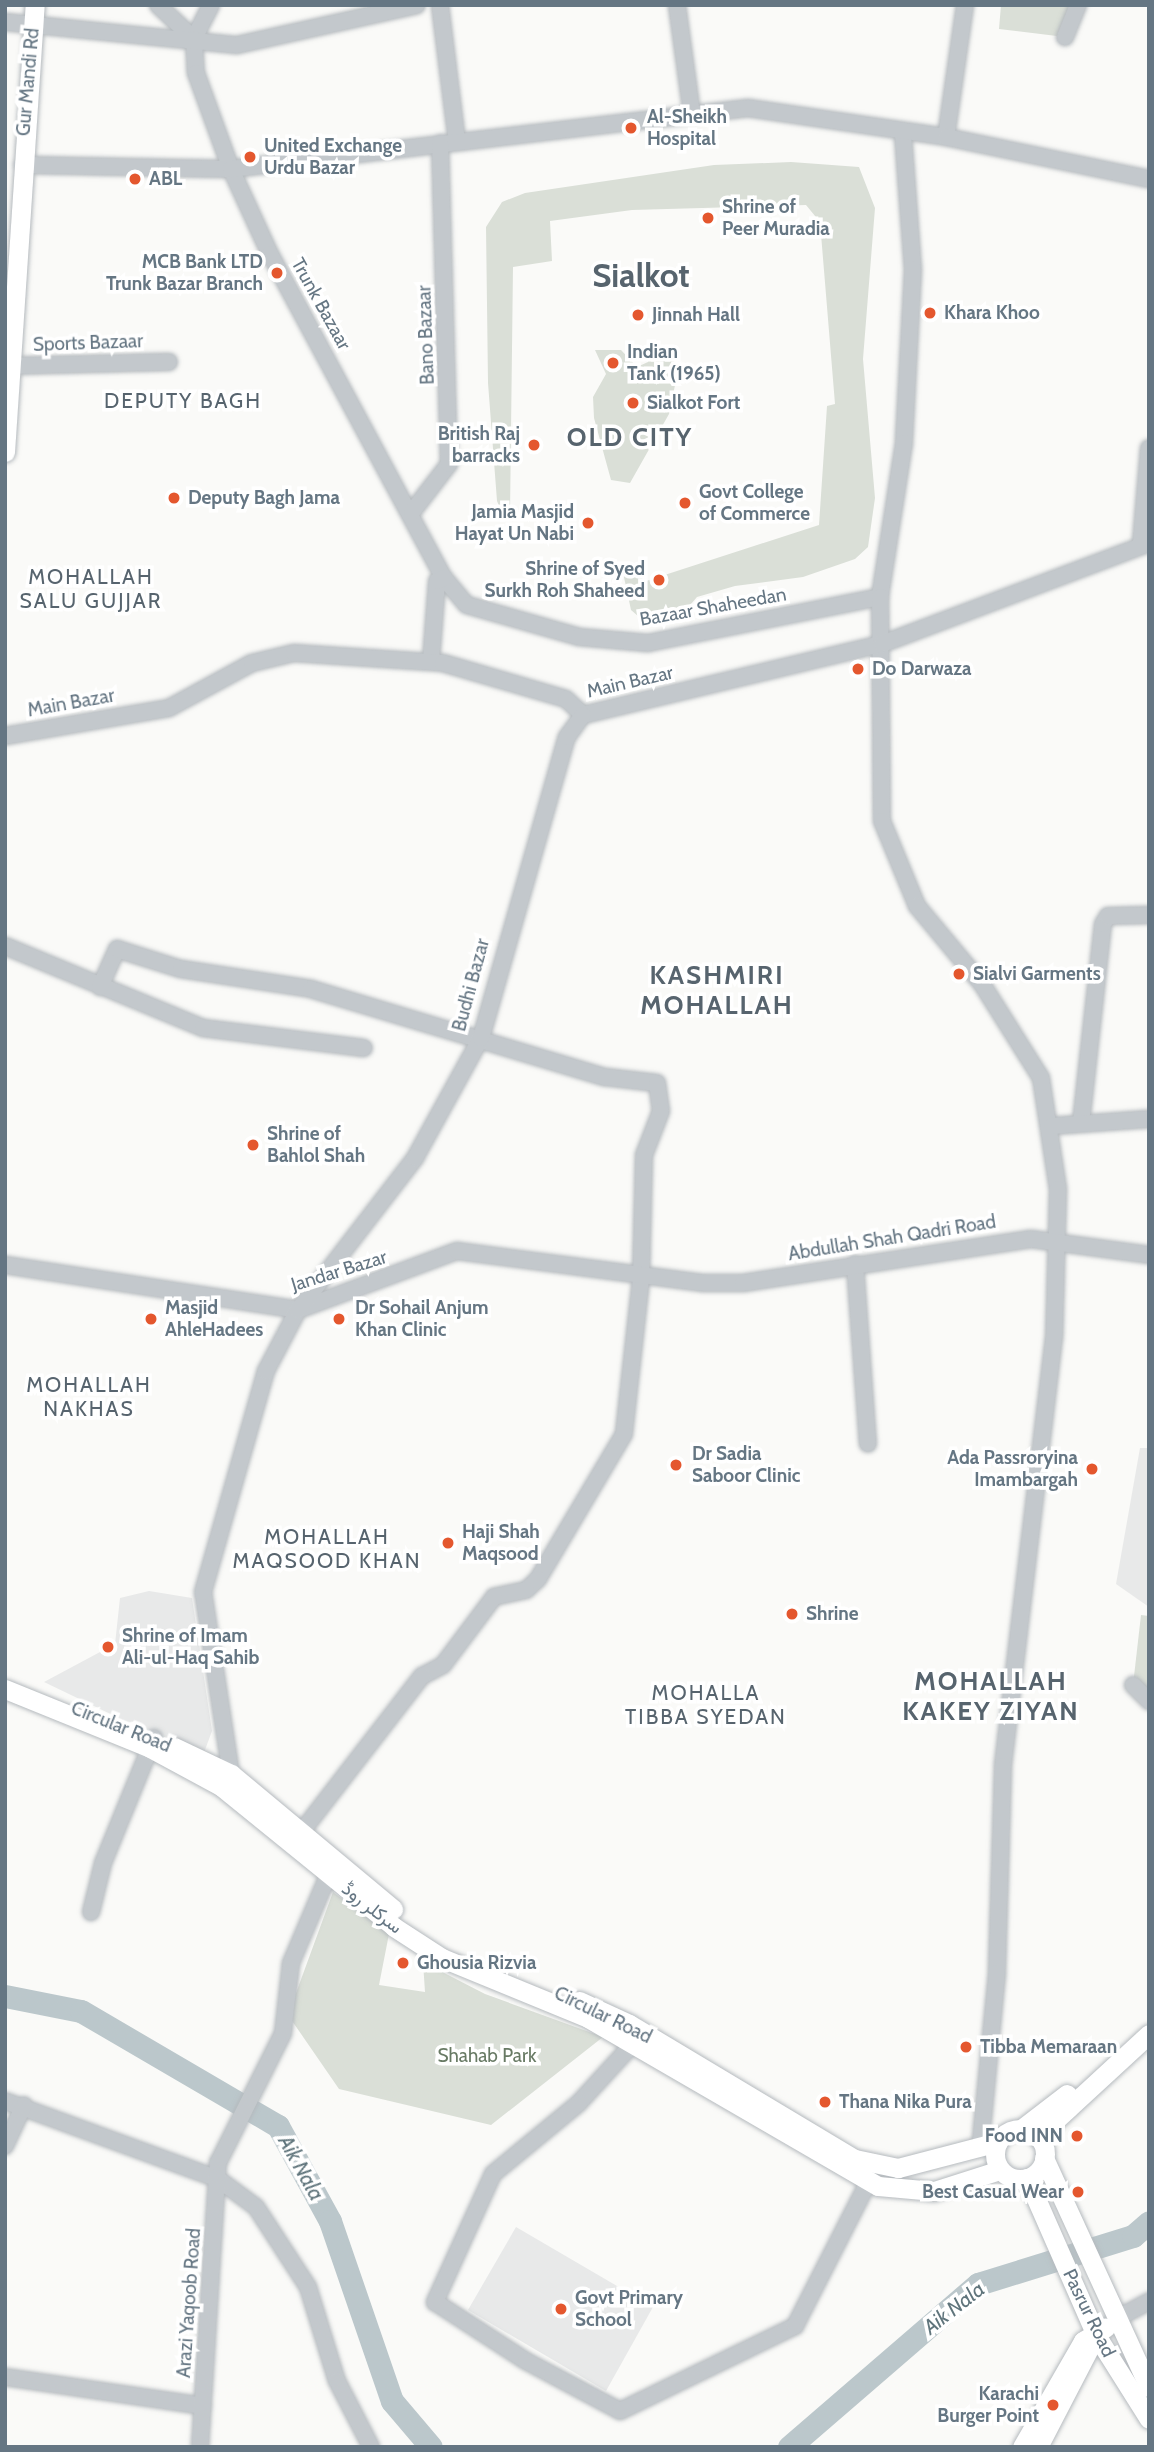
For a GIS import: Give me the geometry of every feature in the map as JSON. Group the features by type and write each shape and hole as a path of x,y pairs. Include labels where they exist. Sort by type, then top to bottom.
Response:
{"main road":[{"name":"Gur Mandi Rd","path":"5,452 7,366 35,5"},
{"name":"Circular Road","path":"12,1693 231,1774 303,1830 332,1866 447,1947 638,2038 855,2159 913,2166 1028,2133 1149,2034"},
{"name":"سرکلر روڈ","path":"152,1743 222,1787 332,1866"},
{"path":"638,2038 869,2181 911,2190 934,2191 1000,2170 1027,2178 1044,2158"},
{"name":"Pasrur Road","path":"1028,2133 1058,2187 1114,2320 1149,2387"},
{"path":"989,2146 1000,2170"},
{"path":"911,2190 913,2166"},
{"name":"Pasrur Road","path":"1027,2178 1096,2335 1149,2418"},
{"path":"1022,2447 1083,2341 1096,2335 1114,2320"},
{"path":"1038,2447 1096,2335"}],"street":[{"path":"158,5 194,39"},
{"path":"194,39 211,5"},
{"path":"5,22 237,44 276,40 417,5"},
{"path":"440,5 457,141"},
{"path":"677,5 692,114"},
{"path":"946,137 965,5"},
{"path":"1065,37 1078,5"},
{"name":"Trunk Bazaar","path":"194,39 201,93 231,169 270,254 412,512 444,578"},
{"path":"22,165 231,169 748,108 903,134 946,137 1149,179"},
{"path":"903,134 913,270 904,443 880,597 881,810 896,867 917,906 958,951 1027,1050 1041,1078 1052,1126 1059,1240 1035,1477 1036,1529 1003,1766 989,2146"},
{"name":"Bano Bazaar","path":"412,512 449,464 440,143"},
{"name":"Sports Bazaar","path":"7,366 169,362"},
{"path":"1145,543 1149,448"},
{"name":"Main Bazar","path":"5,736 169,708 252,663 294,653 431,661 566,699 583,715 882,644 1145,543"},
{"path":"431,661 437,581 444,578"},
{"name":"Bazaar Shaheedan","path":"444,578 467,604 484,611 579,636 648,643 880,597"},
{"name":"Budhi Bazar","path":"231,1774 203,1592 266,1371 298,1310 415,1158 481,1038 567,737 583,715"},
{"path":"1081,1123 1103,924 1108,916 1149,915"},
{"path":"5,946 203,1028 364,1048"},
{"path":"100,987 117,949 181,970 311,989 605,1077 657,1083 661,1111 644,1155 641,1279 624,1434 538,1578 526,1590 494,1597 443,1665 422,1676 303,1830"},
{"path":"1052,1126 1149,1119"},
{"name":"Abdullah Shah Qadri Road","path":"641,1279 743,1283 995,1242 1059,1240 1149,1255"},
{"name":"Jandar Bazar","path":"5,1265 298,1310 457,1251 487,1251 641,1279"},
{"path":"855,1264 868,1444"},
{"path":"1133,1685 1149,1701"},
{"path":"91,1912 103,1863 152,1743"},
{"path":"218,2171 283,2033 291,1962 332,1866"},
{"path":"638,2038 579,2103 493,2175 435,2302 526,2361 620,2411 795,2326 869,2181"},
{"path":"5,2101 24,2105 218,2171 256,2207 287,2247 308,2287 337,2381 371,2447"},
{"path":"5,2146 24,2105"},
{"name":"Arazi Yaqoob Road","path":"200,2447 218,2171"},
{"path":"1114,2320 1149,2301"},
{"path":"5,2376 203,2406"}],"shaded area":[{"path":"1140,1448 1149,1448 1149,1607 1116,1584"},
{"path":"149,1591 192,1598 212,1731 202,1758 44,1682 115,1644 120,1598"},
{"name":"Govt Primary School","path":"516,2227 653,2307 606,2391 468,2310"}],"green space":[{"path":"1001,5 1078,5 1065,37 999,29"},
{"path":"791,162 859,167 875,208 863,359 875,498 868,547 855,559 803,577 735,586 697,597 685,611 638,616 631,610 622,568 640,567 643,582 819,525 827,406 835,404 820,222 806,205 632,210 550,221 552,261 513,267 510,514 504,518 497,501 488,383 486,227 502,202 525,193 714,165"},
{"path":"595,350 621,350 637,367 648,362 651,350 662,351 679,366 669,414 630,483 611,480 594,418 593,397 606,374"},
{"path":"1141,1615 1149,1616 1149,1702 1133,1685"},
{"name":"Shahab Park","path":"333,1892 389,1934 379,1985 425,1992 423,1962 485,1994 603,2037 491,2125 339,2089 288,2015"}],"waterway":[{"name":"Aik Nala","path":"5,1996 81,2011 278,2126 330,2221 392,2401 431,2447"},
{"name":"Aik Nala","path":"789,2447 978,2284 1133,2236 1149,2222"}],"place":[{"name":"Al-Sheikh Hospital","path":"631,128"},
{"name":"United Exchange Urdu Bazar","path":"250,157"},
{"name":"ABL","path":"135,179"},
{"name":"Shrine of Peer Muradia","path":"708,218"},
{"name":"MCB Bank LTD Trunk Bazar Branch","path":"277,273"},
{"name":"Khara Khoo","path":"930,313"},
{"name":"Jinnah Hall","path":"638,315"},
{"name":"Indian Tank (1965)","path":"613,363"},
{"name":"Sialkot Fort","path":"633,403"},
{"name":"British Raj barracks","path":"534,445"},
{"name":"Deputy Bagh Jama","path":"174,498"},
{"name":"Govt College of Commerce","path":"685,503"},
{"name":"Jamia Masjid Hayat Un Nabi","path":"588,523"},
{"name":"Shrine of Syed Surkh Roh Shaheed","path":"659,580"},
{"name":"Do Darwaza","path":"858,669"},
{"name":"Sialvi Garments","path":"959,974"},
{"name":"Shrine of Bahlol Shah","path":"253,1145"},
{"name":"Masjid AhleHadees","path":"151,1319"},
{"name":"Dr Sohail Anjum Khan Clinic","path":"339,1319"},
{"name":"Dr Sadia Saboor Clinic","path":"676,1465"},
{"name":"Ada Passroryina Imambargah","path":"1092,1469"},
{"name":"Haji Shah Maqsood","path":"448,1543"},
{"name":"Shrine","path":"792,1614"},
{"name":"Shrine of Imam Ali-ul-Haq Sahib","path":"108,1647"},
{"name":"Ghousia Rizvia","path":"403,1963"},
{"name":"Tibba Memaraan","path":"966,2047"},
{"name":"Thana Nika Pura","path":"825,2102"},
{"name":"Food INN","path":"1077,2136"},
{"name":"Best Casual Wear","path":"1078,2192"},
{"name":"Govt Primary School","path":"561,2309"},
{"name":"Karachi Burger Point","path":"1053,2405"}],"district":[{"name":"Sialkot","path":"641,276"},
{"name":"DEPUTY BAGH","path":"183,401"},
{"name":"OLD CITY","path":"630,438"},
{"name":"MOHALLAH SALU GUJJAR","path":"91,589"},
{"name":"KASHMIRI MOHALLAH","path":"717,990"},
{"name":"MOHALLAH NAKHAS","path":"89,1397"},
{"name":"MOHALLAH MAQSOOD KHAN","path":"327,1549"},
{"name":"MOHALLAH KAKEY ZIYAN","path":"991,1697"},
{"name":"MOHALLA TIBBA SYEDAN","path":"706,1705"}]}
